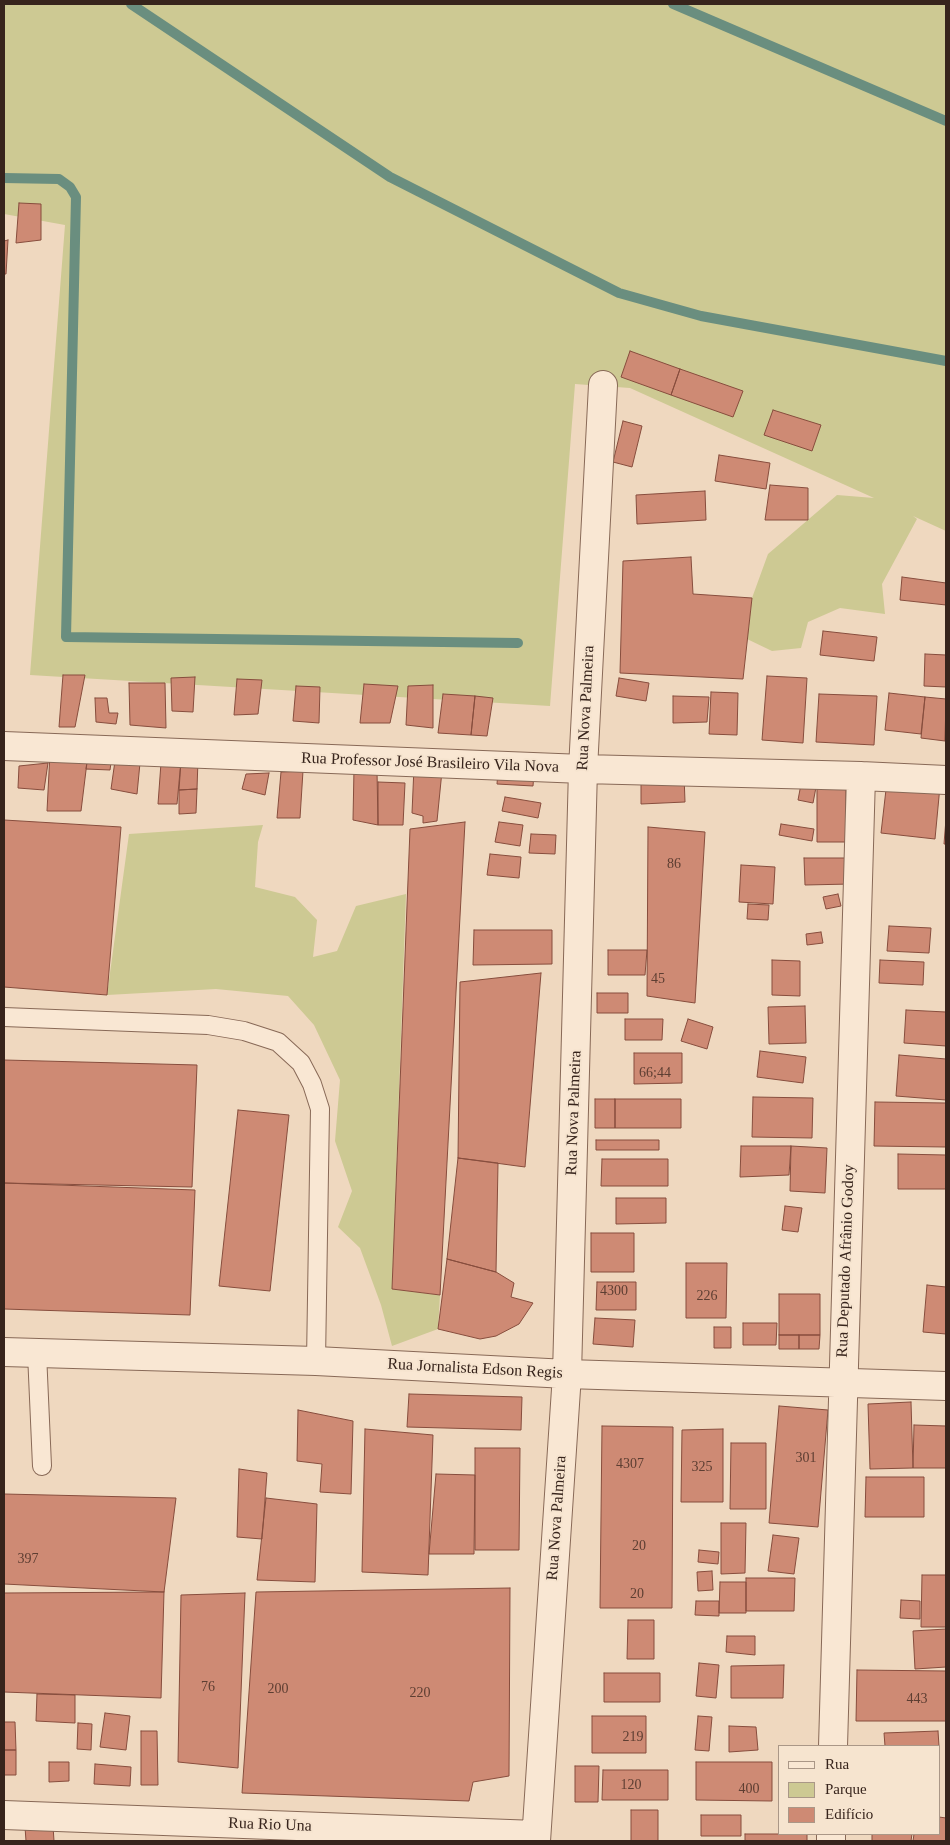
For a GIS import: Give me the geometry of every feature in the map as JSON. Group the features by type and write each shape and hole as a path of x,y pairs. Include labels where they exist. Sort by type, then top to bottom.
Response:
{"street":[{"name":"Rua Nova Palmeira","path":"536,1838 567,1374 583,769 603,385"},
{"name":"Rua Professor José Brasileiro Vila Nova","path":"4,746 583,769 946,780"},
{"name":"Rua Deputado Afrânio Godoy","path":"833,1745 861,776"},
{"name":"Rua Jornalista Edson Regis","path":"4,1352 316,1361 567,1374 946,1386"},
{"name":"Rua Rio Una","path":"4,1815 536,1838"}],"lane":[{"path":"4,1017 208,1024 244,1031 278,1042 300,1063 312,1084 320,1109 316,1361"},
{"path":"37,1353 42,1466"}],"green space":[{"path":"4,4 946,4 946,531 913,516 917,519 882,584 885,614 840,608 808,622 801,648 772,651 747,639 752,598 768,554 837,495 874,498 630,388 575,384 550,706 30,675 65,225 4,214"},
{"path":"263,825 258,842 255,887 295,897 317,920 313,957 337,951 356,906 406,894 392,1289 440,1295 438,1329 392,1346 381,1305 360,1248 338,1227 352,1191 335,1141 340,1080 314,1025 288,996 216,989 107,995 129,834"}],"building":[{"path":"19,203 41,204 41,240 16,243"},
{"path":"8,240 6,274 4,274 4,241"},
{"path":"630,351 680,369 671,395 621,377"},
{"path":"680,369 743,391 733,417 671,395"},
{"path":"773,410 821,425 812,451 764,435"},
{"path":"623,421 642,426 632,467 613,462"},
{"path":"719,455 770,463 766,489 715,481"},
{"path":"770,485 808,488 808,520 765,520"},
{"path":"705,491 706,520 637,524 636,495"},
{"path":"691,557 693,594 752,598 743,679 620,673 623,561"},
{"path":"902,577 946,583 946,605 900,600"},
{"path":"823,631 877,637 874,661 820,655"},
{"path":"925,654 946,655 946,687 924,686"},
{"path":"63,675 85,675 75,727 59,727"},
{"path":"767,676 807,678 803,743 762,740"},
{"path":"195,677 193,712 172,711 171,678"},
{"path":"619,678 649,683 646,701 616,696"},
{"path":"237,679 262,680 258,714 234,715"},
{"path":"129,683 165,683 166,728 130,725"},
{"path":"364,684 398,686 390,723 360,723"},
{"path":"433,685 433,728 406,725 408,686"},
{"path":"296,686 320,687 319,723 293,721"},
{"path":"711,692 738,693 737,735 709,734"},
{"path":"889,693 925,697 921,734 885,730"},
{"path":"443,694 475,696 471,735 438,733"},
{"path":"819,694 877,696 874,745 816,742"},
{"path":"475,696 493,698 487,736 471,735"},
{"path":"673,696 709,697 707,722 673,723"},
{"path":"925,697 946,699 945,741 921,738"},
{"path":"95,698 107,698 109,713 118,713 116,724 96,722"},
{"path":"50,753 88,754 81,811 47,811"},
{"path":"88,754 112,756 110,770 86,769"},
{"path":"198,760 197,789 179,790 181,761"},
{"path":"115,761 140,763 137,794 111,789"},
{"path":"181,761 177,804 158,804 161,763"},
{"path":"48,763 44,790 18,788 19,766"},
{"path":"414,767 442,771 437,821 423,823 423,816 412,813"},
{"path":"354,769 377,771 378,825 353,820"},
{"path":"303,771 300,818 277,818 281,772"},
{"path":"498,771 534,773 533,786 497,784"},
{"path":"269,773 265,795 242,789 246,774"},
{"path":"684,775 685,802 641,804 641,777"},
{"path":"802,779 817,782 813,803 798,800"},
{"path":"817,779 846,779 846,842 817,842"},
{"path":"887,781 940,786 935,839 881,833"},
{"path":"378,782 405,783 403,825 378,825"},
{"path":"197,789 196,813 179,814 179,790"},
{"path":"505,797 541,803 538,818 502,811"},
{"path":"946,819 946,844 944,844"},
{"path":"4,820 121,827 107,995 4,987"},
{"path":"465,822 440,1295 392,1289 410,829"},
{"path":"499,822 523,825 520,846 495,842"},
{"path":"781,824 814,829 812,841 779,835"},
{"path":"648,827 705,832 695,1003 647,996"},
{"path":"531,834 556,835 555,854 529,853"},
{"path":"490,854 521,857 519,878 487,875"},
{"path":"804,858 851,858 851,884 805,885"},
{"path":"741,865 775,867 773,904 739,902"},
{"path":"838,894 841,906 826,909 823,897"},
{"path":"748,904 769,905 768,920 747,919"},
{"path":"889,926 931,928 929,953 887,951"},
{"path":"474,930 552,930 552,964 473,965"},
{"path":"821,932 823,943 807,945 806,934"},
{"path":"608,950 647,950 645,975 608,975"},
{"path":"772,960 800,961 800,996 772,995"},
{"path":"880,960 924,962 923,985 879,983"},
{"path":"541,973 525,1167 458,1158 460,982"},
{"path":"597,993 628,993 628,1013 597,1013"},
{"path":"805,1006 806,1043 769,1044 768,1007"},
{"path":"906,1010 946,1012 946,1046 904,1043"},
{"path":"625,1019 663,1019 662,1040 625,1040"},
{"path":"688,1019 713,1027 707,1049 681,1041"},
{"path":"760,1051 806,1057 803,1083 757,1077"},
{"path":"634,1053 682,1053 682,1083 634,1084"},
{"path":"899,1055 946,1059 946,1100 896,1096"},
{"path":"4,1060 197,1065 192,1187 4,1183"},
{"path":"753,1097 813,1098 812,1138 752,1137"},
{"path":"595,1099 615,1099 615,1128 595,1128"},
{"path":"615,1099 681,1099 681,1128 615,1128"},
{"path":"875,1102 946,1103 946,1147 874,1146"},
{"path":"238,1110 289,1115 270,1291 219,1286"},
{"path":"596,1140 659,1140 659,1150 596,1150"},
{"path":"741,1146 791,1146 789,1175 740,1177"},
{"path":"791,1146 827,1148 825,1193 790,1191"},
{"path":"898,1154 946,1155 946,1189 898,1189"},
{"path":"458,1158 498,1163 496,1272 447,1259"},
{"path":"602,1159 668,1159 668,1186 601,1186"},
{"path":"4,1183 195,1190 190,1315 4,1309"},
{"path":"616,1198 666,1198 666,1223 616,1224"},
{"path":"785,1206 802,1208 798,1232 782,1230"},
{"path":"591,1233 634,1233 634,1272 591,1272"},
{"path":"447,1259 496,1272 514,1283 511,1297 533,1303 519,1324 496,1336 480,1339 438,1329"},
{"path":"686,1263 727,1263 726,1318 686,1318"},
{"path":"597,1282 636,1282 636,1310 596,1310"},
{"path":"927,1285 946,1287 946,1334 923,1332"},
{"path":"779,1294 820,1294 820,1335 779,1335"},
{"path":"595,1318 635,1320 633,1347 593,1344"},
{"path":"743,1323 777,1323 776,1345 743,1345"},
{"path":"714,1327 731,1327 731,1348 714,1348"},
{"path":"779,1335 799,1335 799,1349 779,1349"},
{"path":"799,1335 820,1335 819,1349 799,1349"},
{"path":"409,1394 522,1397 521,1430 407,1427"},
{"path":"911,1402 913,1468 870,1469 868,1404"},
{"path":"779,1406 828,1410 818,1527 769,1523"},
{"path":"298,1410 353,1421 351,1494 320,1492 322,1464 297,1461"},
{"path":"914,1425 946,1426 946,1468 913,1468"},
{"path":"602,1426 673,1427 672,1608 600,1608"},
{"path":"365,1429 433,1435 428,1575 362,1572"},
{"path":"723,1429 723,1502 681,1502 682,1430"},
{"path":"731,1443 766,1443 766,1509 730,1509"},
{"path":"475,1448 520,1448 519,1550 475,1550"},
{"path":"239,1469 267,1473 262,1539 237,1537"},
{"path":"436,1474 475,1475 474,1554 429,1554"},
{"path":"866,1477 924,1477 924,1517 865,1517"},
{"path":"4,1494 176,1498 164,1592 4,1584"},
{"path":"266,1498 317,1504 315,1582 257,1580"},
{"path":"721,1523 746,1523 745,1573 721,1574"},
{"path":"773,1535 799,1538 794,1574 768,1571"},
{"path":"699,1550 719,1552 718,1564 698,1562"},
{"path":"712,1571 713,1590 698,1591 697,1572"},
{"path":"922,1575 946,1575 946,1627 921,1627"},
{"path":"746,1578 795,1578 794,1611 746,1611"},
{"path":"720,1582 746,1582 746,1613 719,1613"},
{"path":"510,1588 509,1776 473,1782 469,1801 242,1793 256,1592"},
{"path":"164,1592 161,1698 4,1692 4,1593"},
{"path":"245,1593 238,1768 178,1762 181,1595"},
{"path":"901,1600 920,1601 920,1619 900,1618"},
{"path":"696,1601 719,1601 719,1616 695,1615"},
{"path":"628,1620 654,1620 654,1659 627,1659"},
{"path":"946,1629 946,1667 915,1669 913,1631"},
{"path":"727,1636 755,1636 755,1655 726,1652"},
{"path":"699,1663 719,1665 716,1698 696,1696"},
{"path":"784,1665 783,1698 731,1698 731,1666"},
{"path":"857,1670 946,1671 946,1721 856,1721"},
{"path":"604,1673 660,1673 660,1702 604,1702"},
{"path":"37,1694 75,1695 75,1723 36,1721"},
{"path":"105,1713 130,1716 126,1750 100,1747"},
{"path":"592,1716 646,1716 646,1753 592,1753"},
{"path":"698,1716 712,1717 709,1751 695,1750"},
{"path":"4,1722 15,1722 16,1750 4,1750"},
{"path":"78,1723 92,1724 91,1750 77,1749"},
{"path":"729,1726 756,1727 758,1750 729,1752"},
{"path":"141,1731 157,1731 158,1785 141,1785"},
{"path":"938,1731 939,1745 885,1745 884,1733"},
{"path":"4,1750 16,1750 16,1775 4,1775"},
{"path":"49,1762 69,1762 69,1781 49,1782"},
{"path":"696,1762 772,1762 772,1801 696,1800"},
{"path":"95,1764 131,1767 130,1786 94,1784"},
{"path":"575,1766 599,1766 598,1802 575,1802"},
{"path":"603,1770 668,1770 668,1800 602,1800"},
{"path":"631,1810 658,1810 658,1841 631,1841"},
{"path":"701,1815 741,1815 741,1836 701,1836"},
{"path":"940,1817 946,1818 946,1841 913,1841 914,1835 940,1835"},
{"path":"53,1826 54,1841 26,1841 25,1827"},
{"path":"745,1834 807,1835 807,1841 745,1841"},
{"path":"872,1835 912,1835 911,1841 872,1841"}],"waterway":[{"path":"131,4 390,177 619,293 701,316 946,361"},
{"path":"673,4 946,121"},
{"path":"4,178 59,179 70,187 76,197 66,637 518,643"}]}
